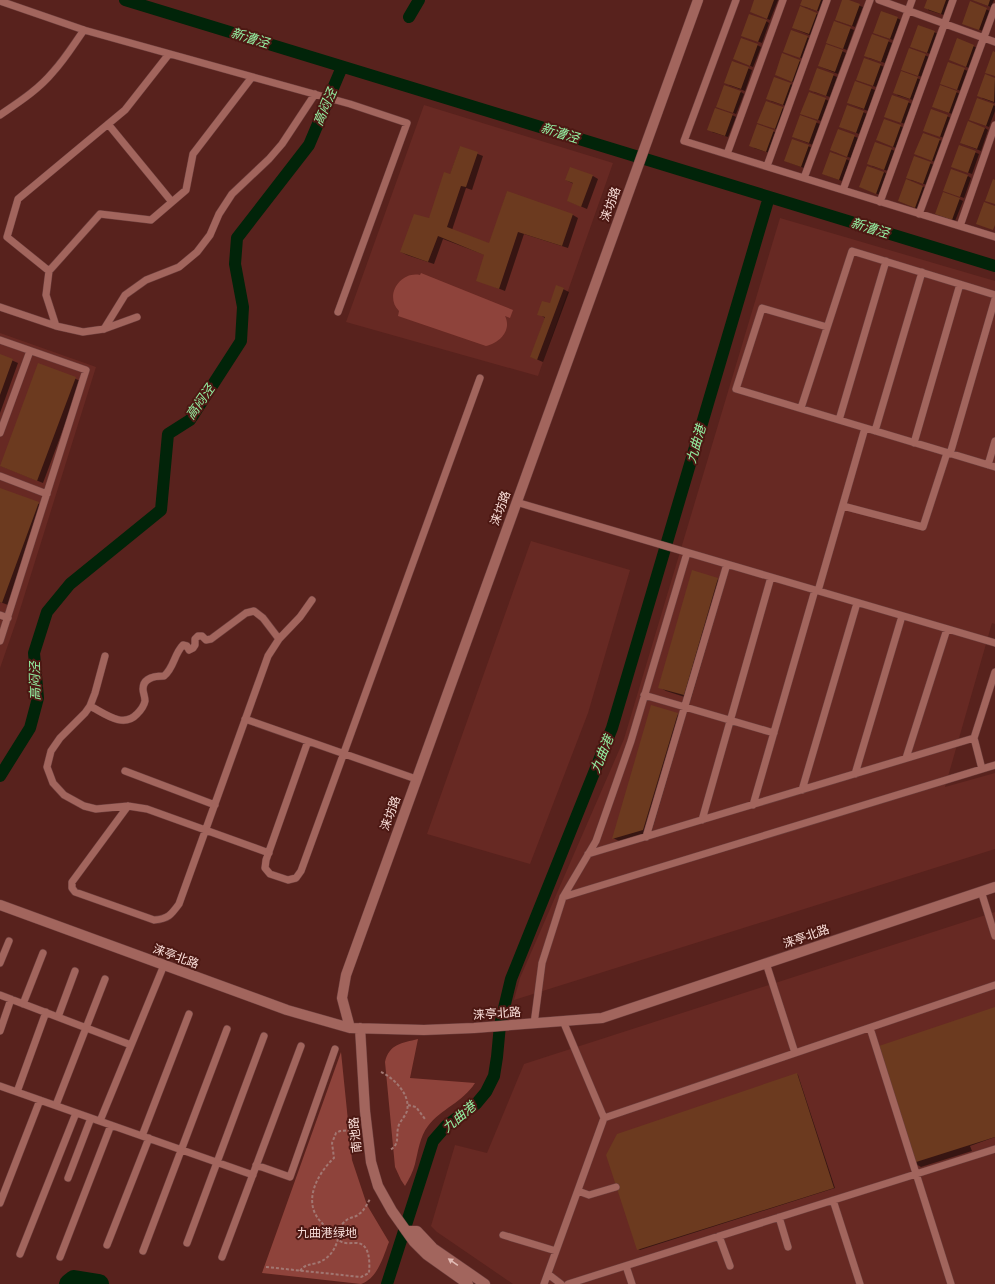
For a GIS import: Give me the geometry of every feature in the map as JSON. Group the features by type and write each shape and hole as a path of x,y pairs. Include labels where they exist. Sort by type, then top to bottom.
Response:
{"street":[{"name":"涞坊路","path":"350,1028 342,998 346,975 698,0"},
{"name":"涞亭北路","path":"0,904 287,1010 350,1028 424,1030 534,1024 602,1018 995,886"},
{"name":"南池路","path":"360,1028 365,1111 371,1162 378,1186 392,1211 414,1242 427,1255 468,1284"},
{"path":"406,1230 417,1230 433,1248 485,1284"}],"lane":[{"path":"736,0 684,141 995,237"},
{"path":"728,154 783,0"},
{"path":"767,166 827,0"},
{"path":"804,178 870,0"},
{"path":"879,0 995,42"},
{"path":"843,190 912,0"},
{"path":"880,202 953,0"},
{"path":"0,1 84,30 350,104 406,123 338,312"},
{"path":"920,214 995,7"},
{"path":"0,115 30,94 52,73 71,50 84,30"},
{"path":"50,271 7,237 18,199 125,110 169,54"},
{"path":"56,326 46,295 50,271 100,214 151,220 186,190 193,154 252,77"},
{"path":"104,329 125,295 146,280 179,267 197,252 210,235 219,214 232,194 269,159 282,144 311,94"},
{"path":"108,124 172,202"},
{"path":"960,226 995,125"},
{"path":"802,408 852,251 995,295"},
{"path":"839,420 886,261"},
{"path":"875,431 922,272"},
{"path":"914,443 960,284"},
{"path":"843,506 923,527 949,453 995,299"},
{"path":"0,307 56,326 83,332 104,329 137,317"},
{"path":"827,327 762,308 736,389 991,466 995,441"},
{"path":"0,340 86,370 0,641"},
{"path":"0,433 30,351"},
{"path":"308,741 269,853 266,868 270,874 288,880 296,878 301,871 480,378"},
{"path":"753,804 865,428"},
{"path":"0,476 47,494"},
{"path":"516,502 995,643"},
{"path":"534,1024 542,963 563,897 596,841 631,741 685,552"},
{"path":"646,837 727,564"},
{"path":"702,820 771,577"},
{"path":"128,806 72,882 72,888 76,892 154,920 164,919 172,914 180,904 268,656 279,638 300,617 312,600"},
{"path":"802,790 857,603"},
{"path":"90,706 115,719 126,720 135,716 142,709 145,702 143,688 146,682 150,678 164,676 169,672 179,648 183,645 190,650 195,645 195,639 198,636 202,636 206,640 211,639 246,612 254,611 263,618 279,638"},
{"path":"0,615 8,618"},
{"path":"855,774 902,616"},
{"path":"906,758 946,629"},
{"path":"105,656 90,706 60,738 51,751 47,767 53,783 64,795 84,806 96,809 128,806 147,809 269,853"},
{"path":"982,769 974,738 995,672"},
{"path":"644,695 774,733"},
{"path":"246,719 416,780"},
{"path":"588,854 974,738"},
{"path":"563,897 995,765"},
{"path":"125,772 215,805"},
{"path":"981,891 995,936"},
{"path":"0,963 9,941"},
{"path":"23,1004 43,953"},
{"path":"766,963 795,1053"},
{"path":"100,1121 164,965"},
{"path":"58,1017 75,971"},
{"path":"56,1105 105,979"},
{"path":"604,1118 995,985"},
{"path":"0,995 131,1045"},
{"path":"0,1031 11,999"},
{"path":"17,1092 46,1012"},
{"path":"107,1245 189,1014"},
{"path":"544,1284 604,1118 563,1021"},
{"path":"870,1028 951,1284"},
{"path":"143,1250 227,1029"},
{"path":"187,1243 264,1036"},
{"path":"222,1257 301,1046"},
{"path":"256,1165 290,1177 335,1049"},
{"path":"1,1089 17,1092 56,1105 253,1175"},
{"path":"0,1203 40,1100"},
{"path":"20,1254 76,1113"},
{"path":"68,1178 91,1118"},
{"path":"60,1257 111,1125"},
{"path":"568,1284 995,1149"},
{"path":"578,1191 590,1195 616,1187"},
{"path":"833,1200 860,1284"},
{"path":"779,1217 788,1247"},
{"path":"503,1235 556,1251"},
{"path":"719,1236 730,1266"},
{"path":"626,1266 632,1284"},
{"path":"548,1274 561,1284"}],"path":[{"path":"381,1072 394,1080 400,1087 408,1105 406,1113 398,1128 397,1143 394,1148 390,1150"},
{"path":"408,1105 416,1107 425,1119"},
{"path":"334,1230 330,1230 316,1217 311,1205 312,1197 320,1174 324,1167 334,1158 332,1143 336,1133 340,1131 352,1130"},
{"path":"334,1230 347,1220 361,1214 370,1200"},
{"path":"266,1267 360,1277 369,1272 370,1262 368,1251 365,1247 357,1242 344,1243 338,1239 334,1230"},
{"path":"300,1271 305,1265 317,1263 330,1255 334,1251 338,1239"}],"shaded area":[{"path":"424,105 613,163 538,376 346,322"},
{"path":"780,218 995,281 995,624 992,623 945,787 995,773 995,849 514,1000 520,978 624,739"},
{"path":"0,333 96,367 17,619 0,668"},
{"path":"531,541 630,570 588,713 530,864 427,834"},
{"path":"995,912 995,1284 513,1284 437,1232 431,1226 455,1145 487,1153 524,1064"}],"green space":[{"path":"421,273 513,310 510,318 505,316 507,321 506,331 500,339 486,346 398,316 399,311 393,298 396,286 406,277 420,275"},
{"path":"418,1039 410,1078 475,1083 470,1090 433,1120 425,1130 413,1170 405,1186 395,1167 385,1062 390,1051 397,1045"},
{"name":"九曲港绿地","path":"341,1052 352,1160 367,1205 389,1242 376,1272 367,1281 361,1284 262,1273"}],"building":[{"path":"754,0 774,0 767,19 750,12"},
{"path":"802,0 821,0 817,11 800,5"},
{"path":"842,0 849,0 860,4 852,26 835,20"},
{"path":"927,0 946,0 941,14 924,8"},
{"path":"972,0 990,0 988,6"},
{"path":"970,1 987,8 979,30 962,24"},
{"path":"800,6 817,13 809,34 792,28"},
{"path":"881,11 898,17 890,39 873,33"},
{"path":"749,14 767,20 758,42 741,36"},
{"path":"834,21 851,27 843,49 826,43"},
{"path":"918,25 935,31 927,53 910,47"},
{"path":"791,30 808,36 800,58 783,52"},
{"path":"872,34 889,40 881,62 864,56"},
{"path":"741,38 758,44 750,66 733,59"},
{"path":"957,38 974,45 966,67 949,60"},
{"path":"826,44 843,50 835,72 818,66"},
{"path":"909,48 926,54 918,76 901,70"},
{"path":"993,51 995,52 995,76 985,73"},
{"path":"782,53 800,60 792,82 775,75"},
{"path":"864,58 881,64 873,86 856,80"},
{"path":"732,61 749,67 741,89 724,83"},
{"path":"948,62 965,68 957,90 940,84"},
{"path":"817,68 834,74 826,96 809,90"},
{"path":"901,71 918,77 910,99 893,93"},
{"path":"985,74 995,78 994,102 977,96"},
{"path":"774,77 791,83 783,105 766,99"},
{"path":"855,81 872,87 864,109 847,103"},
{"path":"724,85 741,91 733,113 716,107"},
{"path":"940,85 957,91 949,113 932,107"},
{"path":"809,92 826,98 818,120 800,114"},
{"path":"892,95 909,101 901,123 884,117"},
{"path":"977,98 994,104 986,126 969,120"},
{"path":"766,101 783,107 775,129 757,123"},
{"path":"847,105 864,111 856,133 839,127"},
{"path":"715,108 733,114 725,136 707,130"},
{"path":"931,109 948,115 940,137 923,131"},
{"path":"800,115 817,121 809,143 792,137"},
{"path":"884,119 901,125 893,147 876,140"},
{"path":"968,121 985,128 977,149 960,143"},
{"path":"757,124 774,130 766,152 749,146"},
{"path":"838,129 855,135 847,157 830,150"},
{"path":"923,133 940,139 932,161 914,154"},
{"path":"792,139 809,145 801,167 784,161"},
{"path":"875,142 892,148 884,170 867,164"},
{"path":"959,145 976,151 968,173 951,167"},
{"path":"460,146 478,152 466,187 461,186 447,227 489,243 507,191 573,214 562,246 518,232 499,289 476,281 484,255 438,236 428,262 400,252 414,214 429,218 444,172 450,174"},
{"path":"830,152 847,158 839,180 822,174"},
{"path":"914,156 931,162 923,184 906,178"},
{"path":"867,166 884,172 876,194 859,187"},
{"path":"570,167 593,175 581,207 567,201 573,183 565,180"},
{"path":"951,169 968,175 960,197 943,191"},
{"path":"906,179 923,186 915,208 898,201"},
{"path":"993,179 995,180 995,204 985,201"},
{"path":"943,192 960,198 952,220 935,214"},
{"path":"984,202 995,206 995,225 993,230 976,224"},
{"path":"556,285 564,288 537,360 530,357 545,317 537,315 542,301 550,303"},
{"path":"0,354 13,359 0,395"},
{"path":"38,363 76,377 37,481 0,466"},
{"path":"0,488 39,502 2,603 0,602"},
{"path":"692,570 718,578 684,695 658,688"},
{"path":"651,705 678,713 643,830 612,839"},
{"path":"995,1007 995,1137 913,1163 876,1047"},
{"path":"797,1073 834,1188 637,1250 606,1155 617,1134"}],"waterway":[{"name":"新漕泾","path":"125,0 995,266"},
{"path":"409,17 419,0"},
{"name":"高闷泾","path":"0,776 30,728 38,698 34,653 47,612 70,584 161,510 168,434 190,420 241,341 243,307 235,264 237,238 309,145 342,67"},
{"name":"九曲港","path":"387,1284 433,1141 447,1125 476,1104 486,1092 494,1076 500,1025 511,979 612,728 769,197"},
{"path":"69,1284 74,1280 99,1284"}]}
